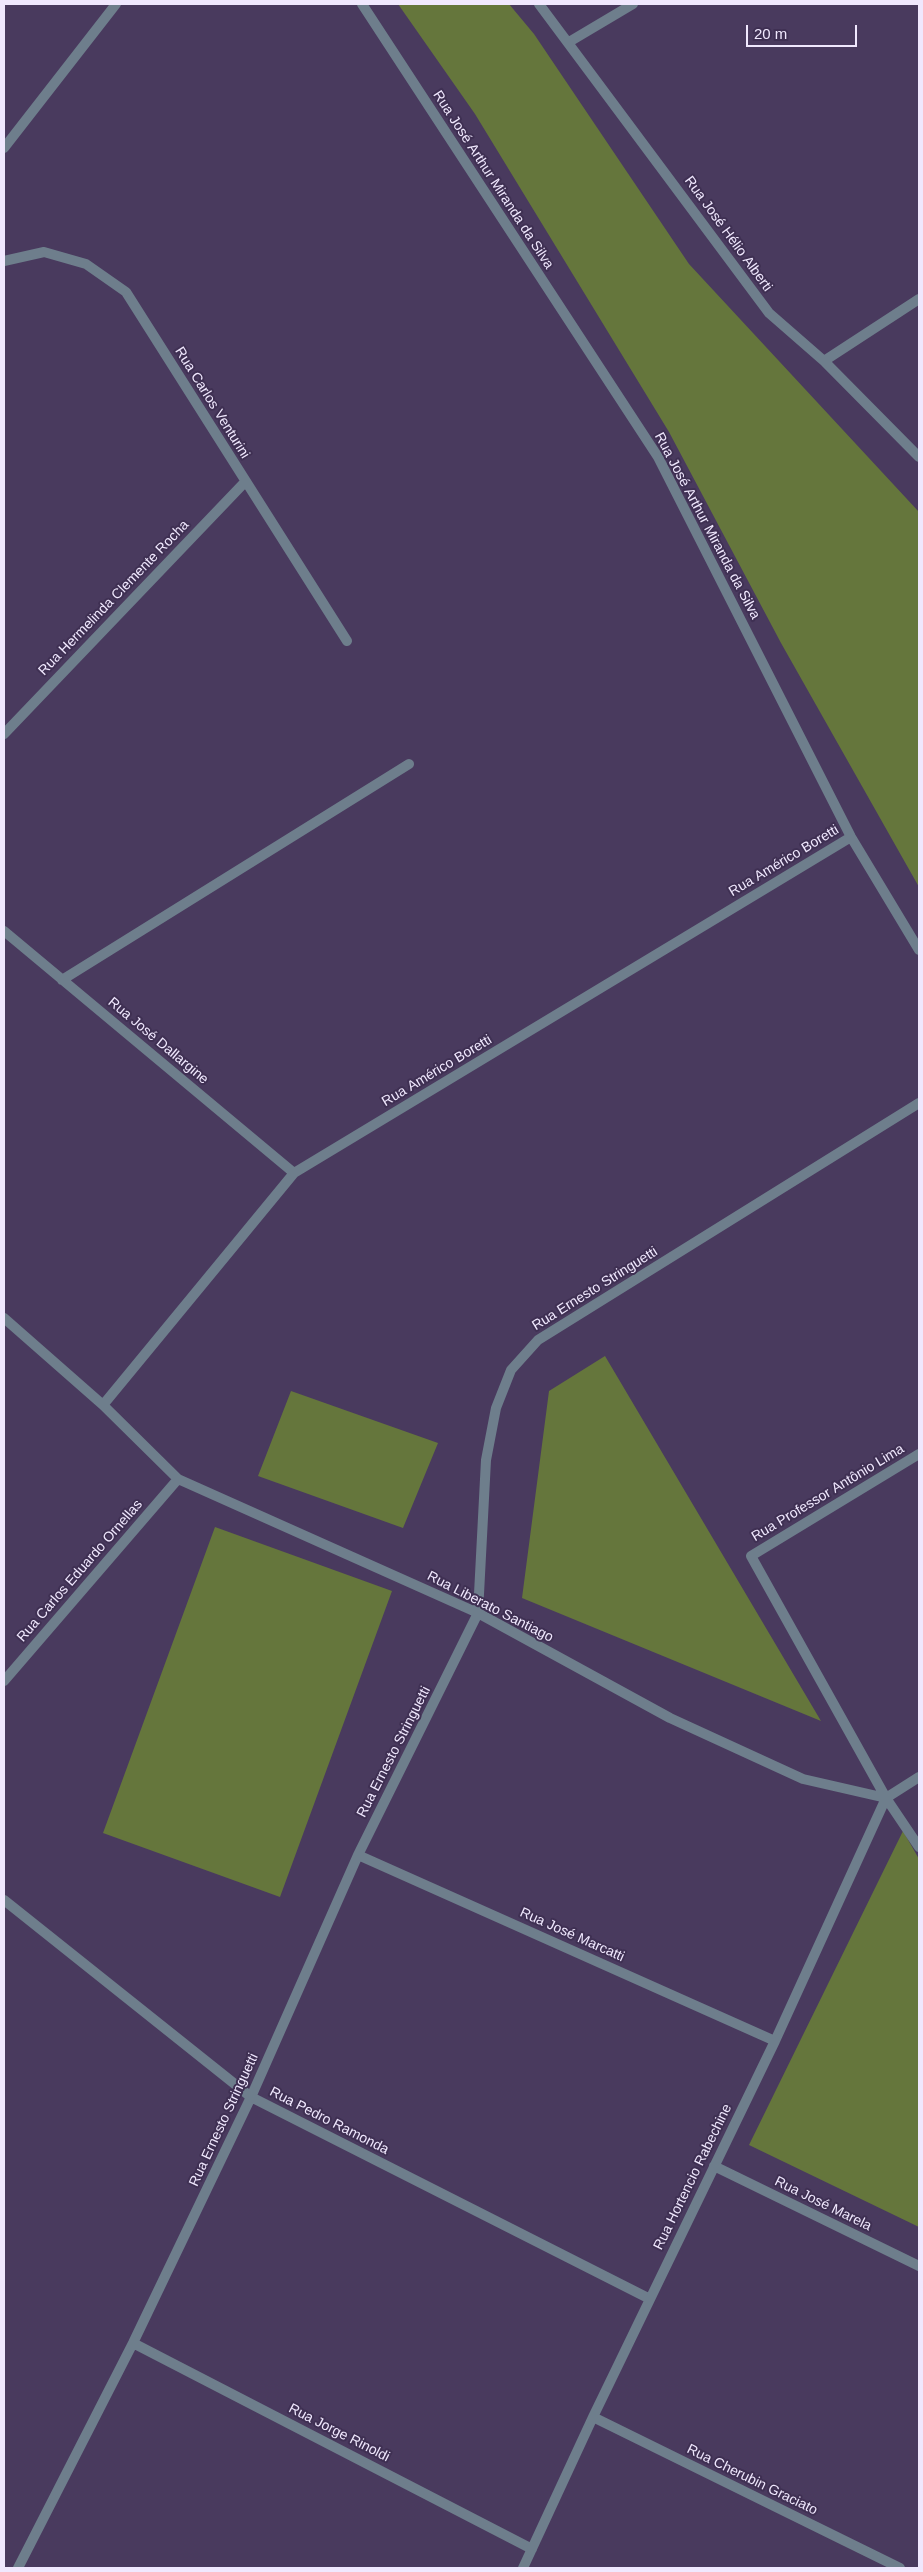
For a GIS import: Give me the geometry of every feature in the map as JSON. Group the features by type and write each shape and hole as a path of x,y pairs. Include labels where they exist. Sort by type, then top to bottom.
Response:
{"street":[{"path":"4,148 116,4"},
{"name":"Rua José Arthur Miranda da Silva","path":"362,4 658,457 851,837 919,950"},
{"name":"Rua José Hélio Alberti","path":"539,4 769,313 824,361 919,458"},
{"path":"569,42 633,4"},
{"name":"Rua Carlos Venturini","path":"4,262 44,252 86,264 126,292 244,482 347,641"},
{"path":"824,361 919,299"},
{"name":"Rua Hermelinda Clemente Rocha","path":"4,734 244,482"},
{"path":"62,980 409,764"},
{"name":"Rua Américo Boretti","path":"103,1405 294,1173 851,837"},
{"name":"Rua José Dallargine","path":"4,931 294,1173"},
{"name":"Rua Ernesto Stringuetti","path":"18,2568 133,2343 252,2097 358,1855 478,1613 486,1460 496,1408 511,1370 538,1340 919,1104"},
{"name":"Rua Liberato Santiago","path":"4,1318 103,1405 178,1479 478,1613 670,1718 803,1779 886,1798"},
{"name":"Rua Professor Antônio Lima","path":"886,1798 751,1556 919,1454"},
{"name":"Rua Carlos Eduardo Ornellas","path":"4,1680 178,1479"},
{"path":"919,1777 886,1798 919,1847"},
{"name":"Rua Hortencio Rabechine","path":"523,2568 593,2417 775,2040 886,1798"},
{"name":"Rua José Marcatti","path":"358,1855 775,2040"},
{"name":"Rua Pedro Ramonda","path":"4,1900 252,2097 650,2299"},
{"name":"Rua José Marela","path":"714,2166 919,2266"},
{"name":"Rua Jorge Rinoldi","path":"133,2343 532,2548"},
{"name":"Rua Cherubin Graciato","path":"593,2417 900,2568"}],"green space":[{"path":"398,4 509,4 534,34 689,264 919,512 919,887 781,643 669,432 475,114"},
{"path":"605,1356 821,1721 522,1598 549,1391"},
{"path":"291,1391 438,1443 403,1528 258,1476"},
{"path":"215,1527 392,1591 280,1897 103,1833"},
{"path":"903,1831 919,1859 919,2227 749,2145"}]}
